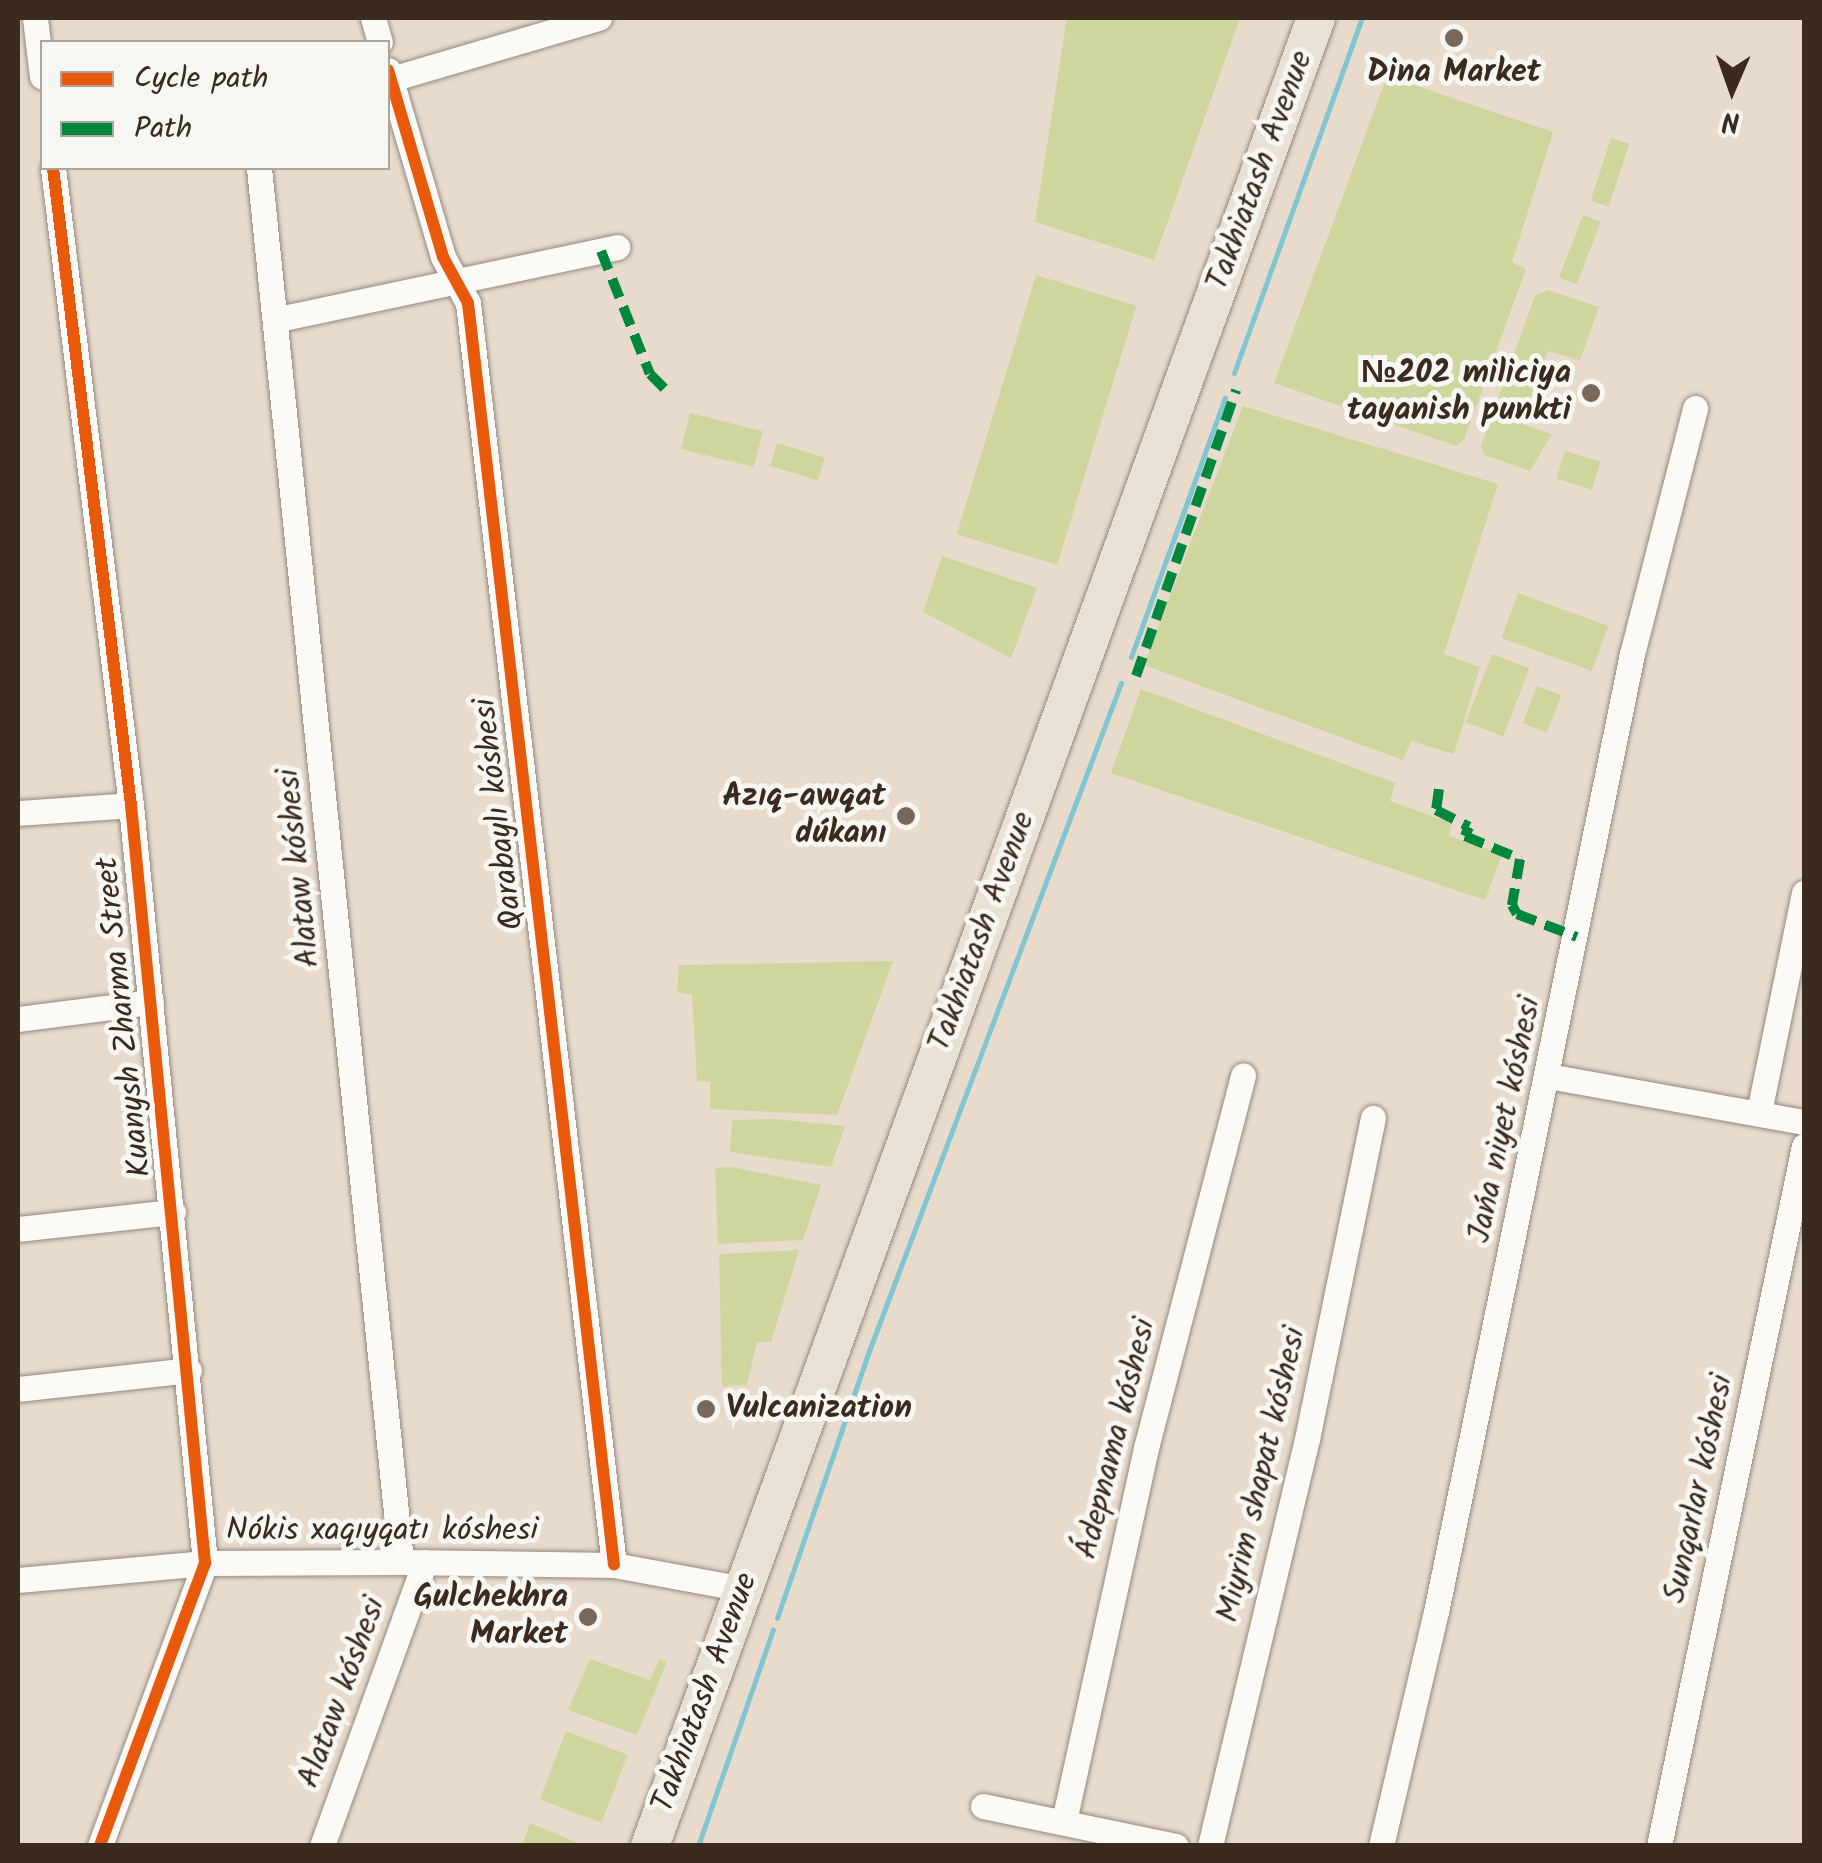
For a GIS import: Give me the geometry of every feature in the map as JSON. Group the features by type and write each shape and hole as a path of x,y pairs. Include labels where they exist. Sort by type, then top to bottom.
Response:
{"highway":[{"name":"Takhiatash Avenue","path":"650,1846 1316,18"}],"street":[{"path":"35,18 40,60"},
{"path":"390,75 599,18"},
{"name":"Qarabaylı kóshesi","path":"390,83 443,256 458,277 468,303 614,1565"},
{"name":"Kuanysh Zharma Street","path":"54,170 131,805 205,1564 100,1846"},
{"name":"Alataw kóshesi","path":"260,170 280,319 413,1562 322,1846"},
{"path":"280,319 458,277 616,247"},
{"name":"Jańa niyet kóshesi","path":"1381,1846 1548,1076 1632,654 1695,408"},
{"path":"18,813 131,805"},
{"path":"1758,1112 1804,892"},
{"path":"18,1019 151,1002"},
{"name":"Ádepnama kóshesi","path":"1064,1821 1146,1448 1244,1075"},
{"path":"1548,1076 1804,1122"},
{"name":"Miyrim shapat kóshesi","path":"1210,1846 1307,1439 1372,1118"},
{"name":"Sunqarlar kóshesi","path":"1659,1846 1804,1146"},
{"path":"18,1229 173,1212"},
{"path":"18,1389 189,1370"},
{"name":"Nókis xaqıyqatı kóshesi","path":"18,1580 205,1564 413,1562 614,1565 744,1589"},
{"path":"982,1806 1176,1846"}],"green space":[{"path":"1067,18 1240,18 1154,260 1035,222"},
{"path":"1387,76 1553,132 1512,262 1526,269 1464,440 1456,446 1274,383"},
{"path":"1611,138 1629,144 1609,207 1591,201"},
{"path":"1583,215 1601,222 1577,284 1559,278"},
{"path":"1036,275 1136,306 1057,565 957,534"},
{"path":"1548,290 1599,307 1580,360 1548,351 1522,424 1552,434 1530,471 1484,455 1481,446 1535,296"},
{"path":"1243,406 1498,484 1444,654 1480,667 1454,754 1411,741 1403,760 1144,665"},
{"path":"690,413 763,431 754,467 681,449"},
{"path":"777,443 825,458 818,481 770,466"},
{"path":"1565,451 1600,462 1592,490 1557,479"},
{"path":"942,556 1037,588 1011,658 923,612"},
{"path":"1518,593 1608,626 1592,671 1502,638"},
{"path":"1492,654 1529,668 1503,736 1466,722"},
{"path":"1537,686 1561,695 1547,733 1523,723"},
{"path":"1141,689 1395,783 1390,801 1452,823 1449,836 1502,854 1485,900 1111,773"},
{"path":"893,961 837,1115 710,1109 710,1082 697,1081 692,995 677,992 679,965"},
{"path":"774,1119 845,1126 831,1167 730,1152 732,1120"},
{"path":"732,1167 821,1185 803,1240 718,1244 715,1168"},
{"path":"799,1250 771,1342 757,1342 747,1385 722,1386 719,1254"},
{"path":"590,1659 650,1680 659,1659 667,1662 637,1735 568,1710"},
{"path":"566,1731 628,1755 601,1823 540,1799"},
{"path":"530,1823 583,1845 522,1845"}],"waterway":[{"path":"1234,373 1362,18"},
{"path":"1131,657 1225,398"},
{"path":"777,1618 869,1351 1121,683"},
{"path":"698,1846 773,1630"}],"marked path":[{"path":"601,251 650,374 668,392"},
{"path":"1136,676 1236,390"},
{"path":"1439,789 1436,810 1469,827 1465,836 1520,859 1512,905 1517,914 1577,937"}],"cycle path":[{"path":"390,77 443,257 468,303 614,1565"},
{"path":"53,170 131,805 205,1563 100,1846"}],"place":[{"name":"Dina Market","path":"1454,38"},
{"name":"№202 miliciya tayanish punkti","path":"1591,393"},
{"name":"Azıq-awqat dúkanı","path":"906,816"},
{"name":"Vulcanization","path":"706,1409"},
{"name":"Gulchekhra Market","path":"588,1617"}]}
